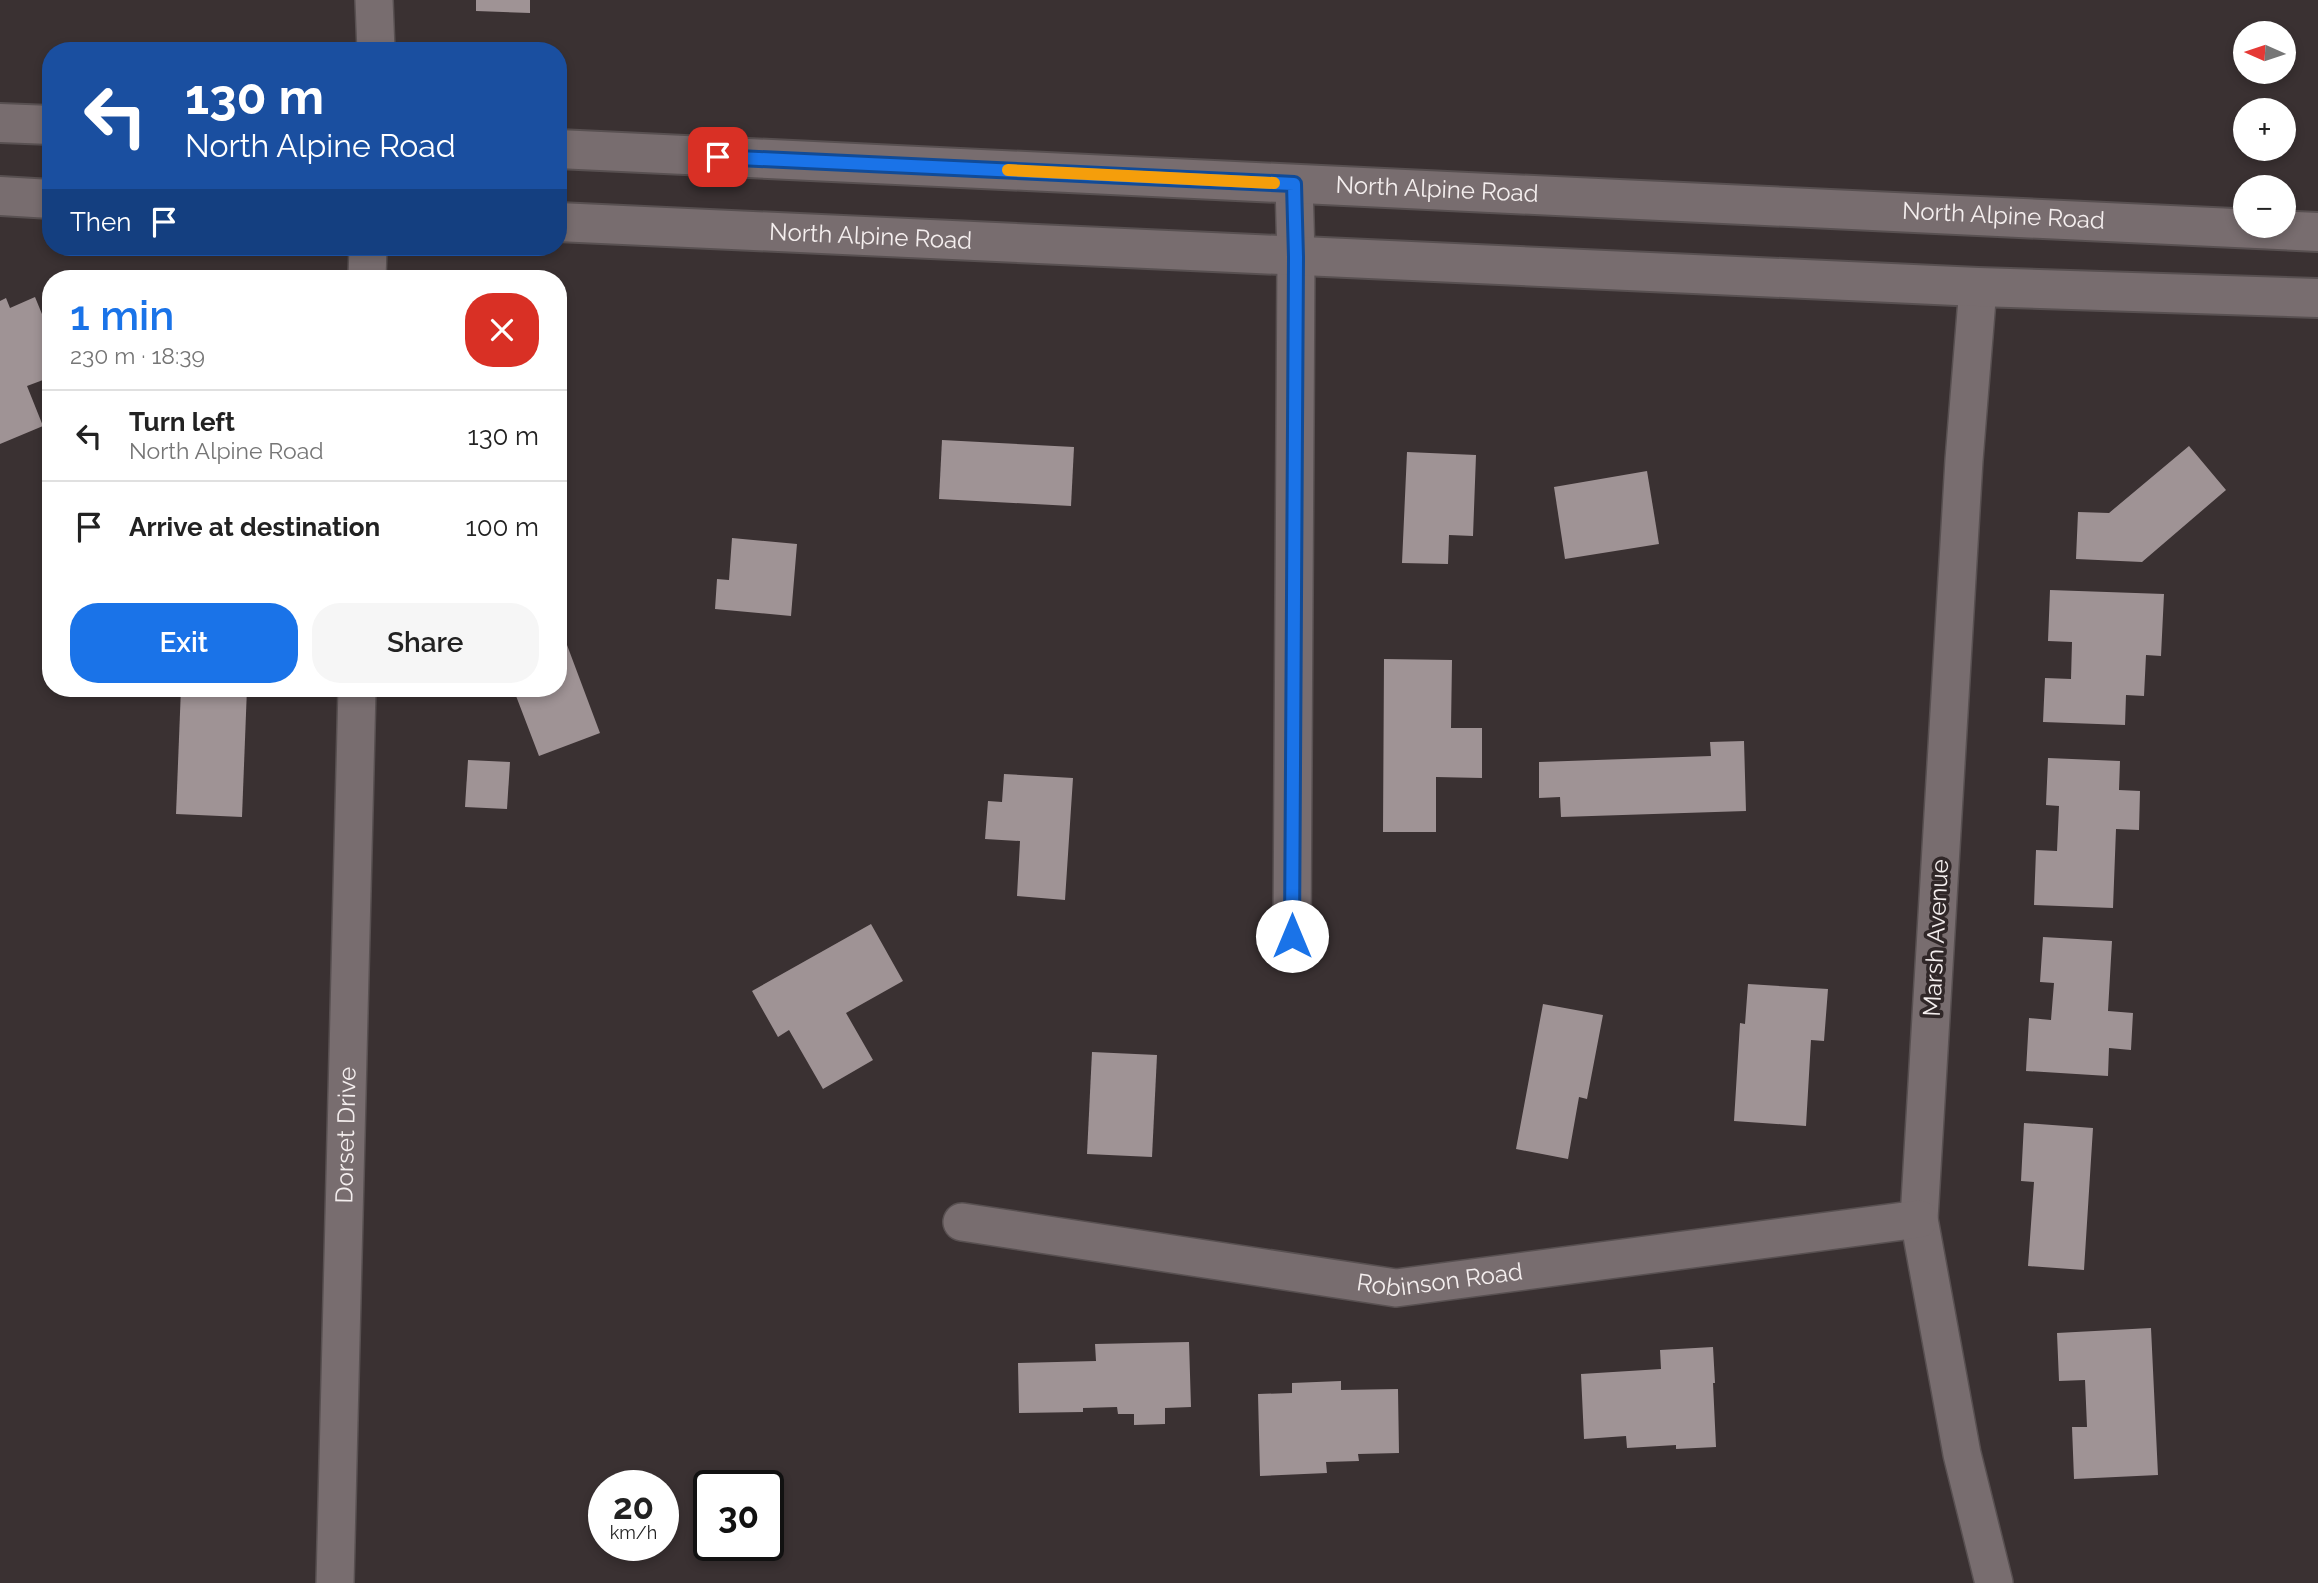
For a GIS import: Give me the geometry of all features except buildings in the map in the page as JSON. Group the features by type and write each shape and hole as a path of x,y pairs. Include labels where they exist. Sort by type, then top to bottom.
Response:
{"main road":[{"path":"0,123 42,125"},
{"name":"North Alpine Road","path":"567,149 2318,232"},
{"path":"0,196 42,198"},
{"name":"North Alpine Road","path":"567,222 1978,287 2318,298"}],"street":[{"path":"374,0 376,42"},
{"path":"1292,936 1296,257 1294,184"},
{"name":"Marsh Avenue","path":"1978,287 1963,473 1919,1219 1962,1454 1994,1583"},
{"name":"Dorset Drive","path":"335,1583 357,697"},
{"name":"Robinson Road","path":"961,1222 1396,1288 1919,1219"}],"slow traffic":[{"path":"1008,170 1274,183"}],"route":[{"path":"718,157 1294,184 1296,257 1292,936"}]}
